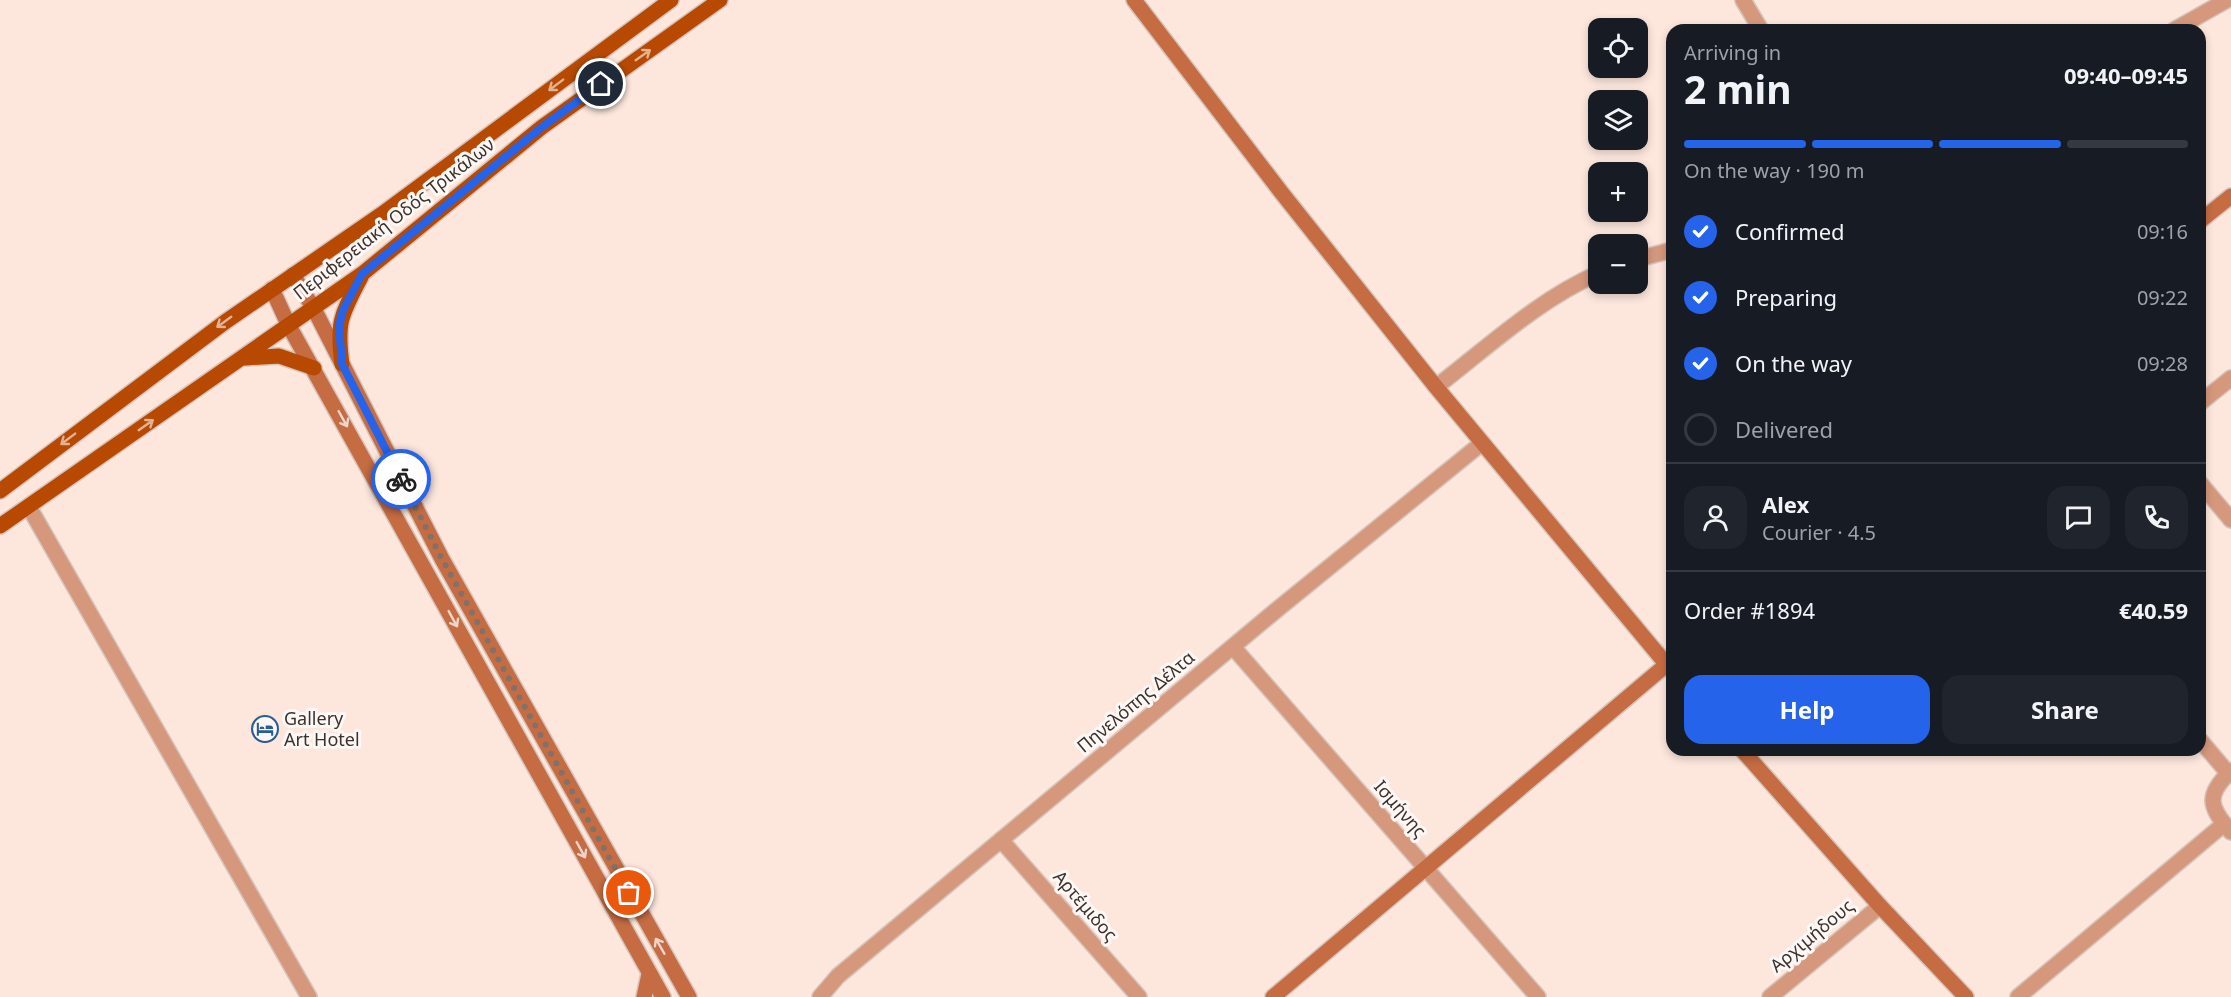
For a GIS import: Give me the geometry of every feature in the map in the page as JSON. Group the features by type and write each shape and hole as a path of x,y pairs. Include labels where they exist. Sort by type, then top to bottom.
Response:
{"main road":[{"name":"Περιφερειακή Οδός Τρικάλων","path":"0,491 272,289 382,214 671,0"},
{"name":"Περιφερειακή Οδός Τρικάλων","path":"0,526 362,274 542,127 720,0"},
{"path":"342,364 339,326 343,310 362,274"},
{"path":"242,359 279,356 314,368"}],"street":[{"path":"1134,0 1281,192 1436,387 1666,660"},
{"path":"1743,0 1757,24"},
{"path":"2185,24 2227,0"},
{"path":"2206,216 2231,196"},
{"path":"1648,256 1666,252"},
{"path":"293,275 314,309 442,559 689,997"},
{"path":"1436,387 1539,308 1575,283 1588,278"},
{"path":"272,289 289,326 663,997"},
{"path":"2206,398 2231,378"},
{"name":"Πηνελόπης Δέλτα","path":"820,997 838,976 1482,443"},
{"path":"2206,490 2231,520"},
{"path":"29,507 309,997"},
{"name":"Ισμήνης","path":"1233,647 1538,997"},
{"path":"1272,997 1666,670"},
{"path":"2018,997 2227,828 2211,799 2216,786 2230,772 2206,746"},
{"path":"1747,756 1880,906 1965,997"},
{"name":"Αρτέμιδος","path":"1001,840 1139,997"},
{"name":"Αρχιμήδους","path":"1773,996 1880,906"},
{"path":"644,997 649,974"}],"way so far":[{"path":"401,479 442,559 629,893"}],"place":[{"name":"Gallery Art Hotel","path":"265,729"}],"route":[{"path":"401,479 342,364 339,326 343,310 362,274 542,127 601,84"}]}
